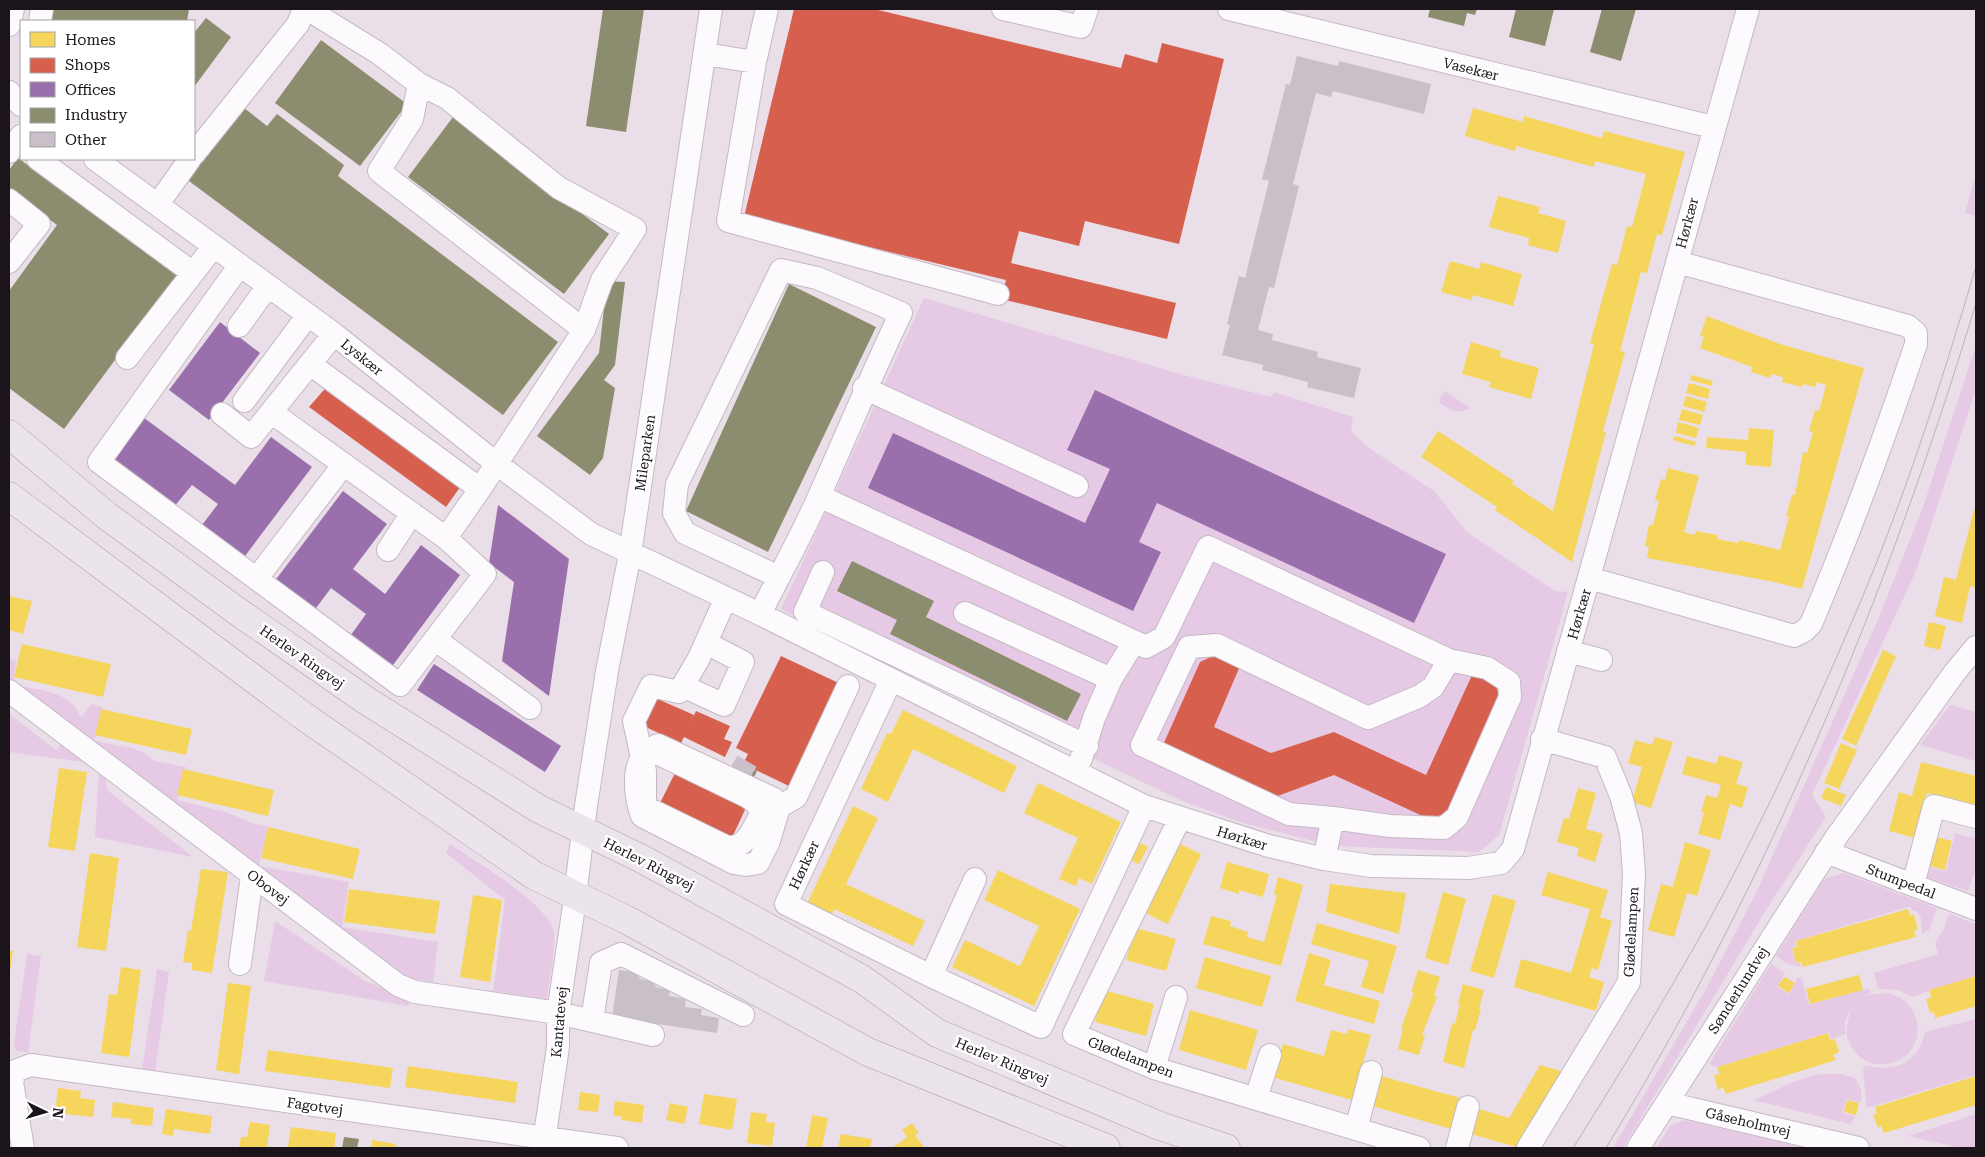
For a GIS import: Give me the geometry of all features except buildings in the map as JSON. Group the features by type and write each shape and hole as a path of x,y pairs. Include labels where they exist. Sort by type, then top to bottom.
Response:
{"main road":[{"name":"Herlev Ringvej","path":"9,434 108,516 237,611 367,701 538,808 642,859 862,980 938,1033 1160,1126 1226,1148"},
{"path":"9,496 358,755 534,876 625,919 868,1052 1106,1148"}],"street":[{"path":"9,24 13,9"},
{"path":"195,153 298,24 305,9 380,54 419,84 447,98 559,188 635,229 602,280 584,330 480,490 446,538"},
{"name":"Mileparken","path":"575,896 583,830 609,662 630,554 711,9"},
{"path":"767,9 755,62 728,221 998,294"},
{"path":"1003,9 1081,27 1087,9"},
{"name":"Vasekær","path":"1229,9 1714,128"},
{"name":"Hørkær","path":"630,554 760,614 1144,806 1269,846 1324,859 1372,866 1425,868 1468,868 1500,863 1513,848 1748,9"},
{"path":"705,54 755,62"},
{"path":"419,84 412,119 379,170 584,330"},
{"path":"9,92 20,104"},
{"path":"39,160 193,273"},
{"name":"Lyskær","path":"96,160 334,334 497,464 591,534 630,554"},
{"path":"158,204 189,160"},
{"path":"9,200 39,224 9,262"},
{"path":"127,358 214,246"},
{"path":"1589,578 1794,636 1804,631 1811,624 1844,548 1877,460 1916,344 1916,333 1908,326 1677,262"},
{"path":"240,265 99,462 400,685 485,574 446,538 271,412"},
{"path":"760,614 779,577 819,496 864,388 901,313 817,278 781,270 676,484 674,513 685,533 779,577"},
{"path":"240,326 268,286"},
{"path":"244,401 308,315"},
{"path":"222,414 251,437 334,334"},
{"path":"310,364 480,490"},
{"path":"864,388 1077,486"},
{"path":"257,578 344,464"},
{"path":"819,496 1146,647 1164,637 1208,547 1449,660 1487,668 1509,682 1510,697 1457,817 1444,828 1390,826 1289,814 1142,744 1189,646"},
{"path":"388,550 412,513"},
{"path":"824,572 805,612 918,664 1087,746"},
{"path":"650,750 645,771 645,807 727,847 738,846 746,840 761,814 757,804 748,797 650,750 634,721 651,686 679,692 706,643 726,598"},
{"path":"965,613 1111,679"},
{"path":"815,642 824,620"},
{"path":"1168,629 1189,646 1217,645 1368,718 1420,696 1434,687 1449,660"},
{"path":"436,640 530,708"},
{"path":"1074,771 1087,746 1094,718 1111,679 1134,642"},
{"path":"683,686 724,705 743,662 706,643"},
{"name":"Sønderlundvej","path":"1638,1148 1826,852 1955,672 1976,647"},
{"path":"1568,651 1600,660"},
{"path":"899,684 918,664"},
{"name":"Hørkær","path":"899,684 786,904 931,976 1041,1027 1144,806"},
{"path":"732,765 670,741 650,750 638,770 636,800 642,816 734,863 746,865 758,863 770,842 787,802 848,686"},
{"name":"Obovej","path":"9,691 398,985 415,992 558,1013 653,1035"},
{"name":"Glødelampen","path":"1528,1148 1629,982 1633,935 1634,874 1631,833 1621,796 1605,757 1542,739"},
{"path":"650,750 774,799 787,802"},
{"path":"754,778 787,802"},
{"path":"1913,885 1934,806 1976,817"},
{"name":"Glødelampen","path":"1180,818 1074,1034 1154,1068 1419,1148"},
{"path":"1324,859 1333,818"},
{"name":"Stumpedal","path":"1826,852 1976,909"},
{"path":"240,964 252,876"},
{"path":"931,976 975,879"},
{"name":"Kantatevej","path":"544,1143 558,1047 558,1013 575,896"},
{"path":"592,1020 601,963 621,954 743,1015"},
{"path":"1154,1068 1176,997"},
{"path":"1256,1098 1270,1055"},
{"name":"Fagotvej","path":"23,1148 12,1082 15,1070 31,1065 544,1143 616,1148"},
{"path":"1356,1128 1371,1072"},
{"name":"Gåseholmvej","path":"1667,1103 1858,1148"},
{"path":"1457,1148 1468,1107"}],"shaded area":[{"path":"1976,174 1976,216 1965,213"},
{"path":"924,298 1187,376 1271,397 1274,392 1353,417 1351,431 1369,448 1434,491 1467,532 1555,591 1568,592 1499,835 1479,852 1333,846 1246,824 1182,801 781,609"},
{"path":"1976,345 1976,389 1916,571 1812,795 1826,817 1766,910 1623,1148 1613,1148 1707,987 1755,895 1876,624 1923,507"},
{"path":"1445,391 1470,408 1462,411 1451,410 1440,403 1439,399"},
{"path":"9,658 16,661 14,682 18,685 54,693 70,701 80,716 83,716 91,704 102,707 95,741 132,748 155,761 186,767 177,800 226,812 255,824 268,826 259,866 349,882 342,927 438,942 433,982 407,978 24,692 9,680"},
{"path":"1950,705 1976,712 1976,761 1920,745"},
{"path":"9,714 56,750 62,742 89,763 9,752"},
{"path":"99,770 106,774 107,790 193,857 95,837"},
{"path":"1955,833 1976,839 1976,868 1968,891 1923,876 1926,866 1946,871"},
{"path":"450,844 526,897 549,922 554,933 554,940 547,999 493,991 505,900 446,853"},
{"path":"1844,873 1937,908 1929,930 1922,934 1921,918 1916,911 1912,911 1911,907 1908,907 1795,941 1796,946 1791,948 1796,963 1800,963 1801,967 1788,964 1776,956 1824,879"},
{"path":"1949,914 1976,924 1976,975 1912,997 1898,990 1878,989 1874,973 1938,954 1935,942 1943,931"},
{"path":"275,921 365,981 409,998 409,1006 264,981"},
{"path":"27,954 41,956 28,1052 16,1051 14,1043"},
{"path":"1771,964 1785,973 1777,987 1789,994 1798,977 1802,979 1809,1005 1869,988 1871,993 1861,998 1882,993 1898,997 1910,1006 1916,1020 1917,1035 1912,1048 1901,1059 1884,1064 1864,1060 1854,1050 1848,1039 1847,1028 1851,1008 1845,1021 1845,1034 1831,1039 1829,1032 1717,1067 1709,1064"},
{"path":"157,969 169,972 155,1072 142,1070"},
{"path":"1976,1019 1976,1075 1867,1108 1863,1071 1865,1065 1886,1068 1904,1063 1917,1051 1922,1043 1925,1032"},
{"path":"1820,1074 1841,1074 1855,1078 1861,1089 1861,1102 1846,1099 1843,1113 1855,1116 1850,1124 1754,1100 1798,1080"},
{"path":"1976,1114 1976,1148 1960,1148 1908,1136"},
{"path":"1684,1120 1803,1147 1656,1148 1670,1126"}],"tunnel":[{"path":"732,765 754,778"}],"tram line":[{"path":"1573,1148 1641,1038 1706,926 1765,812 1820,696 1872,574 1905,487 1935,399 1976,266"},
{"path":"1606,1148 1664,1048 1719,946 1770,842 1818,737 1862,630 1903,522 1941,413 1976,303"}]}
